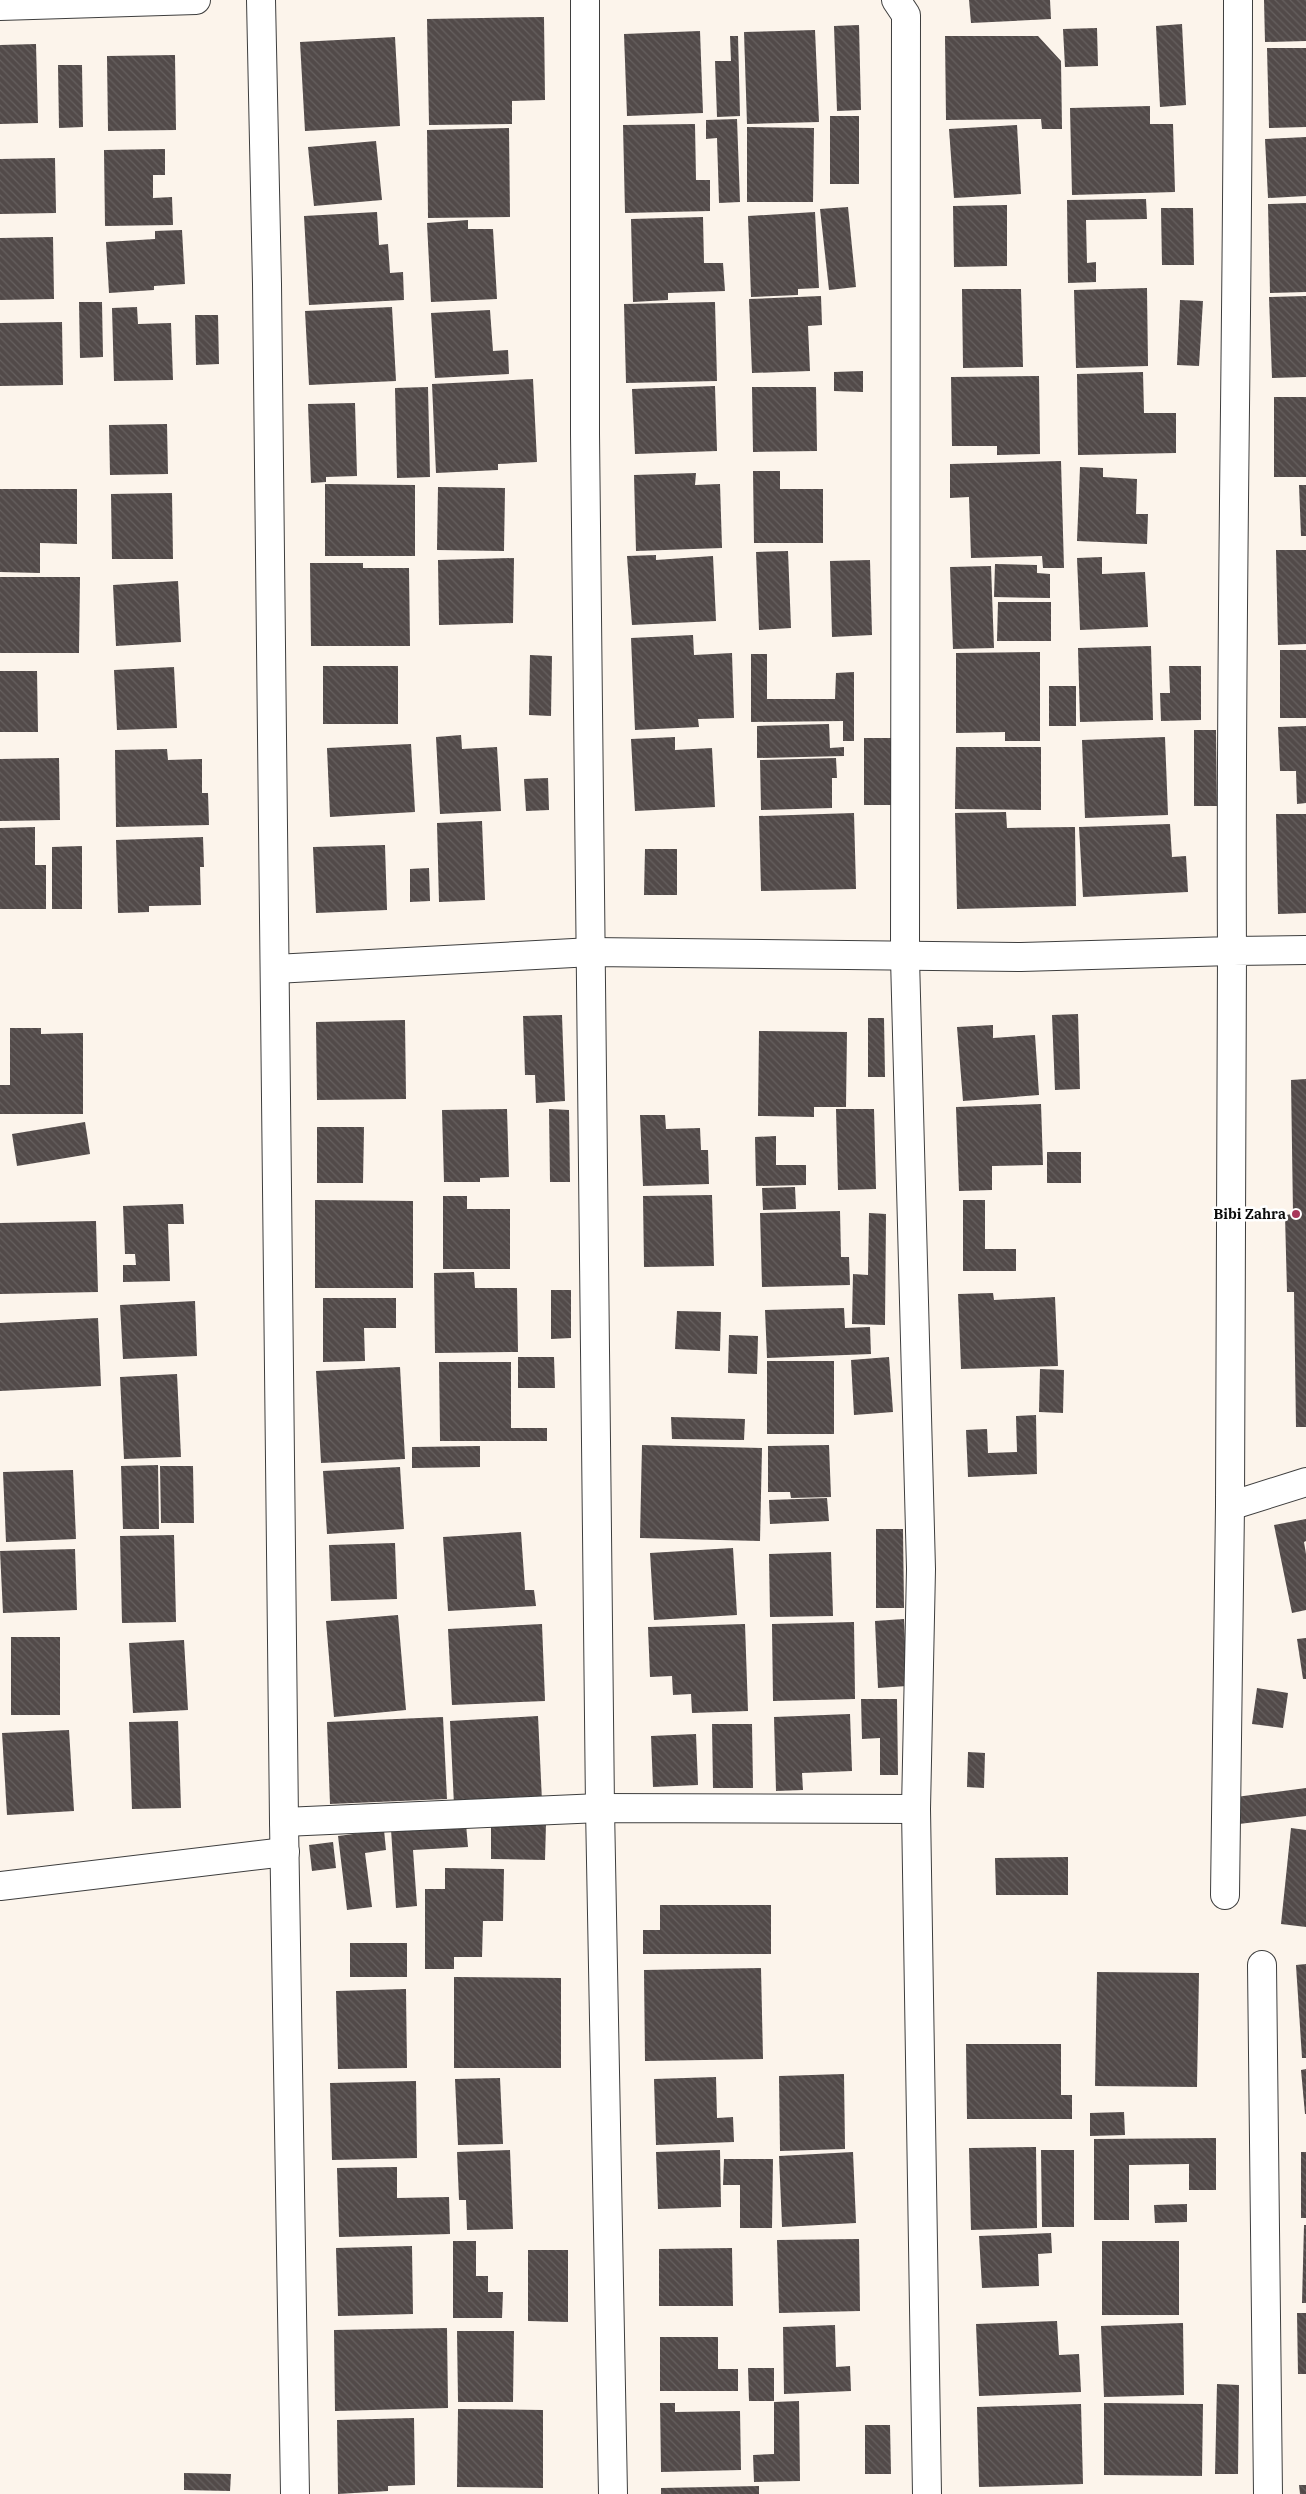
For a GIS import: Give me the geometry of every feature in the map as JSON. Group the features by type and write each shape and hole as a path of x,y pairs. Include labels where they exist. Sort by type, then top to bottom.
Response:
{"street":[{"path":"0,6 196,0"},
{"path":"261,0 267,284 284,1822 295,2494"},
{"path":"585,0 585,434 600,1808 614,2494"},
{"path":"896,0 906,15 905,958 921,1569 916,1809 926,2494"},
{"path":"1225,1895 1230,1506 1231,749 1238,231 1238,0"},
{"path":"275,969 592,952 905,958 1306,950"},
{"path":"1230,1506 1306,1482"},
{"path":"284,1822 600,1808 916,1809"},
{"path":"0,1886 285,1852"},
{"path":"1262,1965 1268,2494"}],"building":[{"path":"969,0 1050,0 1051,19 971,23"},
{"path":"1264,0 1306,0 1306,41 1265,42"},
{"path":"544,17 545,100 512,101 512,124 429,125 427,19"},
{"path":"1182,24 1186,105 1160,107 1156,26"},
{"path":"859,25 861,110 837,111 834,26"},
{"path":"1097,28 1098,66 1065,67 1063,29"},
{"path":"815,30 819,122 747,124 744,32"},
{"path":"700,31 703,113 627,116 624,34"},
{"path":"730,36 738,36 740,116 717,117 715,61 731,61"},
{"path":"945,36 1038,36 1061,61 1062,129 1042,129 1041,119 946,120"},
{"path":"395,37 400,126 305,131 300,42"},
{"path":"36,44 38,123 0,124 0,45"},
{"path":"1267,48 1306,48 1306,127 1269,128"},
{"path":"175,55 176,130 108,131 107,56"},
{"path":"58,65 82,65 83,127 59,128"},
{"path":"1150,106 1150,124 1173,124 1175,192 1072,195 1070,108"},
{"path":"830,116 859,116 859,184 830,184"},
{"path":"737,119 740,202 719,203 717,138 706,139 706,120"},
{"path":"695,124 696,180 710,180 710,211 625,213 623,125"},
{"path":"1017,125 1021,194 954,198 949,129"},
{"path":"747,127 814,128 813,202 747,202"},
{"path":"509,128 510,217 428,218 427,130"},
{"path":"1306,137 1306,196 1268,198 1265,139"},
{"path":"376,141 382,200 314,206 308,147"},
{"path":"165,149 165,175 153,175 153,198 172,197 173,225 105,226 104,150"},
{"path":"55,158 56,213 0,214 0,159"},
{"path":"1146,199 1147,219 1086,220 1087,263 1096,262 1096,282 1068,283 1067,200"},
{"path":"1306,203 1306,292 1270,293 1268,204"},
{"path":"1007,205 1007,266 954,267 953,206"},
{"path":"848,207 856,287 829,290 820,209"},
{"path":"1161,208 1193,208 1194,265 1162,265"},
{"path":"377,212 379,245 388,244 390,273 403,272 404,300 309,305 304,216"},
{"path":"815,212 819,288 798,289 798,295 751,297 748,216"},
{"path":"703,217 704,263 723,263 725,291 668,293 668,300 633,302 631,219"},
{"path":"468,220 468,229 493,229 497,299 431,302 427,223"},
{"path":"182,230 185,284 154,286 154,290 109,293 106,242 155,239 155,231"},
{"path":"53,237 54,299 0,300 0,238"},
{"path":"1147,288 1148,366 1076,368 1074,290"},
{"path":"962,289 1021,289 1023,367 963,368"},
{"path":"821,296 822,325 808,326 810,371 752,373 749,299"},
{"path":"1306,296 1306,377 1272,378 1269,297"},
{"path":"1180,300 1203,301 1199,366 1177,365"},
{"path":"79,302 102,302 103,357 80,358"},
{"path":"715,302 717,381 626,383 624,304"},
{"path":"137,307 138,324 171,323 173,380 114,381 112,308"},
{"path":"392,307 396,381 309,385 305,311"},
{"path":"490,310 493,351 508,350 509,374 435,378 431,313"},
{"path":"195,315 218,315 219,364 196,365"},
{"path":"62,322 63,385 0,386 0,323"},
{"path":"863,371 863,392 834,391 834,372"},
{"path":"1143,372 1144,413 1176,413 1176,453 1078,455 1077,374"},
{"path":"1039,376 1040,454 997,455 997,446 952,446 951,377"},
{"path":"533,379 537,462 498,464 498,470 436,473 432,384"},
{"path":"715,386 717,451 635,454 632,389"},
{"path":"428,387 430,477 397,478 395,388"},
{"path":"752,387 816,387 817,451 753,452"},
{"path":"1274,397 1306,397 1306,477 1274,477"},
{"path":"355,403 357,476 326,477 326,482 311,483 308,404"},
{"path":"167,424 168,474 110,475 109,425"},
{"path":"1061,461 1064,568 1043,568 1042,556 971,558 969,497 950,498 950,464"},
{"path":"1080,467 1103,468 1103,477 1137,479 1136,514 1148,514 1147,544 1077,541"},
{"path":"753,471 780,471 780,489 823,489 823,543 754,543"},
{"path":"696,473 695,485 720,484 722,548 636,551 634,475"},
{"path":"325,484 415,485 415,556 325,556"},
{"path":"1299,485 1306,485 1306,536 1301,536"},
{"path":"438,487 505,488 504,551 437,550"},
{"path":"0,489 77,489 77,544 40,543 40,573 0,572"},
{"path":"172,493 173,559 112,559 111,494"},
{"path":"1276,550 1306,550 1306,644 1278,645"},
{"path":"788,551 791,628 759,630 756,552"},
{"path":"656,555 656,560 713,556 716,621 632,625 627,556"},
{"path":"1102,557 1102,574 1145,572 1148,627 1080,630 1077,558"},
{"path":"514,558 513,623 439,625 438,560"},
{"path":"870,560 872,635 832,637 830,561"},
{"path":"310,563 363,563 363,568 409,568 410,646 311,646"},
{"path":"995,564 1037,565 1037,573 1050,574 1050,598 994,597"},
{"path":"991,566 994,648 953,649 950,567"},
{"path":"0,577 80,577 79,653 0,653"},
{"path":"178,581 181,642 116,646 113,585"},
{"path":"998,602 1051,602 1051,641 997,641"},
{"path":"693,635 694,655 732,653 734,718 698,719 699,727 635,730 631,638"},
{"path":"1151,646 1153,720 1080,722 1078,648"},
{"path":"1280,650 1306,650 1306,718 1280,718"},
{"path":"1040,652 1040,741 1005,741 1005,732 956,733 956,653"},
{"path":"751,654 767,654 767,699 835,699 836,673 854,672 854,741 843,741 843,721 751,722"},
{"path":"530,655 552,656 551,716 529,715"},
{"path":"323,666 398,666 398,724 323,724"},
{"path":"1169,666 1201,666 1201,720 1161,721 1160,693 1170,693"},
{"path":"174,667 177,728 117,730 114,670"},
{"path":"0,671 37,671 38,732 0,732"},
{"path":"1049,686 1076,686 1076,726 1049,726"},
{"path":"829,724 830,748 844,747 844,756 757,758 757,726"},
{"path":"1306,726 1306,803 1297,804 1296,771 1280,771 1278,727"},
{"path":"1194,730 1216,730 1217,806 1194,806"},
{"path":"461,735 462,749 497,747 501,811 440,814 436,737"},
{"path":"675,737 675,750 712,748 715,807 635,811 631,739"},
{"path":"1165,737 1168,815 1085,818 1082,740"},
{"path":"864,738 896,738 896,805 864,805"},
{"path":"411,744 415,812 330,817 327,748"},
{"path":"956,747 1041,747 1041,810 955,809"},
{"path":"167,749 168,760 202,759 202,793 208,793 209,825 116,827 115,750"},
{"path":"59,758 60,820 0,821 0,759"},
{"path":"836,758 837,778 832,778 832,808 761,810 760,760"},
{"path":"548,778 549,810 526,811 524,779"},
{"path":"1006,812 1007,828 1075,827 1076,906 957,909 955,813"},
{"path":"854,813 856,889 761,891 759,816"},
{"path":"1276,814 1306,814 1306,913 1278,914"},
{"path":"482,821 485,900 439,902 437,823"},
{"path":"1170,824 1172,857 1186,856 1188,892 1083,897 1079,827"},
{"path":"35,827 35,865 46,865 46,909 0,909 0,828"},
{"path":"203,837 204,867 200,867 201,905 149,906 149,912 118,913 116,840"},
{"path":"385,845 387,910 316,913 313,847"},
{"path":"82,846 82,909 52,909 52,847"},
{"path":"645,849 677,849 677,895 644,895"},
{"path":"429,868 430,901 410,902 410,869"},
{"path":"1078,1014 1080,1089 1055,1090 1052,1015"},
{"path":"562,1015 565,1101 536,1103 535,1075 525,1075 523,1016"},
{"path":"868,1018 884,1018 885,1077 868,1077"},
{"path":"405,1020 406,1099 317,1100 316,1022"},
{"path":"993,1025 993,1038 1035,1035 1039,1095 963,1101 957,1027"},
{"path":"10,1028 41,1028 41,1034 83,1033 83,1114 0,1114 0,1085 10,1085"},
{"path":"759,1031 847,1032 846,1107 814,1107 814,1117 758,1116"},
{"path":"1306,1079 1306,1427 1296,1427 1294,1292 1287,1292 1285,1215 1293,1214 1291,1080"},
{"path":"1041,1104 1043,1165 992,1166 992,1190 959,1191 956,1107"},
{"path":"507,1109 509,1177 480,1178 480,1182 444,1182 442,1110"},
{"path":"549,1109 569,1110 570,1182 550,1182"},
{"path":"836,1109 874,1109 876,1189 838,1190"},
{"path":"640,1115 665,1115 666,1129 700,1128 701,1150 708,1150 709,1184 643,1186"},
{"path":"85,1122 90,1154 17,1166 12,1134"},
{"path":"317,1127 364,1127 363,1183 317,1183"},
{"path":"776,1136 776,1165 806,1165 806,1185 756,1186 755,1137"},
{"path":"1047,1152 1081,1152 1081,1183 1047,1183"},
{"path":"795,1187 796,1209 763,1210 762,1188"},
{"path":"712,1195 714,1266 644,1267 643,1196"},
{"path":"443,1196 467,1196 467,1209 510,1209 510,1269 443,1269"},
{"path":"315,1200 413,1201 413,1288 315,1288"},
{"path":"963,1200 985,1200 985,1249 1016,1249 1016,1271 963,1271"},
{"path":"183,1204 184,1224 168,1224 170,1281 123,1282 123,1265 136,1265 135,1254 125,1254 123,1206"},
{"path":"840,1211 841,1257 849,1257 850,1285 762,1287 760,1213"},
{"path":"869,1213 886,1214 885,1325 852,1324 853,1274 868,1275"},
{"path":"96,1221 98,1292 0,1294 0,1223"},
{"path":"474,1272 475,1288 517,1288 518,1352 435,1353 434,1273"},
{"path":"551,1290 571,1290 571,1338 551,1339"},
{"path":"993,1293 994,1300 1055,1297 1058,1366 961,1369 958,1294"},
{"path":"323,1298 396,1298 396,1328 364,1328 365,1361 323,1362"},
{"path":"195,1301 197,1356 123,1359 120,1305"},
{"path":"844,1308 845,1328 870,1327 871,1354 767,1358 765,1310"},
{"path":"677,1311 721,1312 720,1351 675,1349"},
{"path":"98,1318 101,1386 0,1391 0,1323"},
{"path":"729,1335 758,1336 757,1374 728,1373"},
{"path":"518,1357 554,1357 555,1388 518,1388"},
{"path":"889,1357 893,1412 854,1415 851,1360"},
{"path":"767,1361 834,1361 834,1434 767,1434"},
{"path":"439,1362 511,1362 511,1428 547,1428 547,1441 440,1441"},
{"path":"400,1367 405,1459 321,1463 316,1371"},
{"path":"1040,1369 1064,1370 1063,1413 1039,1412"},
{"path":"177,1374 181,1457 124,1459 120,1377"},
{"path":"1036,1415 1037,1474 968,1477 966,1430 987,1429 988,1453 1017,1452 1016,1416"},
{"path":"671,1417 745,1419 744,1440 672,1439"},
{"path":"642,1445 762,1448 760,1541 640,1538"},
{"path":"829,1445 831,1497 791,1498 790,1492 768,1492 768,1446"},
{"path":"480,1446 480,1467 412,1468 412,1447"},
{"path":"158,1465 159,1529 123,1529 121,1466"},
{"path":"160,1466 193,1466 194,1523 161,1523"},
{"path":"400,1467 404,1529 327,1534 323,1471"},
{"path":"73,1470 76,1539 6,1542 3,1472"},
{"path":"827,1498 829,1521 770,1524 769,1500"},
{"path":"1306,1519 1306,1541 1304,1542 1306,1554 1306,1610 1292,1613 1274,1525"},
{"path":"876,1529 903,1529 904,1608 876,1608"},
{"path":"521,1532 525,1590 534,1590 536,1606 448,1611 443,1537"},
{"path":"174,1535 176,1622 122,1623 120,1536"},
{"path":"395,1543 397,1599 331,1601 329,1545"},
{"path":"733,1548 737,1615 654,1620 650,1553"},
{"path":"75,1549 77,1610 3,1613 0,1551"},
{"path":"831,1552 833,1616 770,1617 769,1554"},
{"path":"398,1615 406,1710 334,1717 326,1621"},
{"path":"904,1619 907,1686 878,1688 875,1621"},
{"path":"854,1622 855,1699 773,1701 772,1624"},
{"path":"542,1624 545,1701 452,1705 448,1629"},
{"path":"745,1624 748,1711 692,1713 691,1694 673,1695 672,1676 650,1677 648,1627"},
{"path":"11,1637 60,1637 60,1715 11,1715"},
{"path":"1306,1638 1306,1679 1303,1679 1297,1639"},
{"path":"184,1640 188,1710 133,1713 129,1643"},
{"path":"1257,1688 1288,1693 1283,1728 1252,1724"},
{"path":"861,1699 897,1699 898,1775 880,1775 880,1738 862,1739"},
{"path":"850,1714 852,1771 802,1773 803,1790 776,1791 774,1717"},
{"path":"538,1716 542,1801 454,1805 450,1721"},
{"path":"443,1717 447,1799 330,1804 327,1722"},
{"path":"178,1721 181,1808 132,1809 129,1722"},
{"path":"712,1724 752,1724 753,1788 713,1788"},
{"path":"69,1730 74,1811 7,1815 2,1733"},
{"path":"696,1734 698,1785 653,1787 651,1736"},
{"path":"968,1752 985,1753 984,1788 967,1787"},
{"path":"1306,1788 1306,1816 1239,1824 1236,1797"},
{"path":"491,1822 546,1823 545,1860 491,1859"},
{"path":"466,1824 468,1847 413,1850 417,1906 396,1908 391,1829"},
{"path":"1291,1828 1306,1830 1306,1927 1281,1924"},
{"path":"384,1830 386,1850 365,1853 372,1907 347,1910 338,1836"},
{"path":"333,1842 336,1868 312,1871 309,1845"},
{"path":"1068,1857 1068,1895 996,1895 995,1858"},
{"path":"445,1868 504,1869 503,1921 483,1921 482,1957 454,1957 454,1969 425,1969 425,1889 445,1889"},
{"path":"660,1905 771,1905 771,1954 643,1954 643,1930 660,1930"},
{"path":"350,1943 407,1943 407,1977 350,1977"},
{"path":"1306,1964 1306,2058 1302,2058 1296,1965"},
{"path":"761,1968 763,2059 645,2061 644,1970"},
{"path":"1097,1972 1199,1973 1197,2087 1095,2086"},
{"path":"454,1977 561,1978 561,2068 454,2068"},
{"path":"406,1989 407,2068 338,2069 336,1991"},
{"path":"966,2044 1061,2044 1061,2095 1072,2095 1072,2119 967,2119"},
{"path":"1306,2069 1306,2114 1305,2114 1301,2070"},
{"path":"844,2074 845,2149 780,2151 779,2076"},
{"path":"716,2077 717,2118 733,2117 734,2142 656,2145 654,2079"},
{"path":"500,2078 503,2144 458,2145 455,2079"},
{"path":"416,2081 417,2158 332,2160 330,2083"},
{"path":"1124,2112 1125,2135 1090,2136 1090,2113"},
{"path":"1216,2138 1216,2190 1189,2190 1189,2164 1129,2165 1129,2220 1094,2220 1094,2139"},
{"path":"1036,2147 1037,2228 971,2230 969,2148"},
{"path":"510,2150 513,2229 467,2230 466,2200 459,2200 457,2152"},
{"path":"720,2150 721,2207 658,2209 656,2152"},
{"path":"1041,2150 1074,2150 1074,2227 1042,2227"},
{"path":"853,2152 856,2223 782,2227 779,2156"},
{"path":"1301,2152 1306,2152 1306,2218 1301,2218"},
{"path":"724,2159 773,2159 772,2228 740,2228 740,2185 723,2185"},
{"path":"397,2167 397,2198 449,2197 450,2234 339,2237 337,2168"},
{"path":"1187,2204 1187,2222 1155,2223 1154,2205"},
{"path":"1304,2225 1306,2225 1306,2303 1302,2303"},
{"path":"1051,2233 1052,2253 1038,2254 1039,2286 982,2288 979,2236"},
{"path":"859,2239 860,2311 779,2313 777,2240"},
{"path":"453,2241 476,2241 476,2276 488,2276 488,2292 503,2292 502,2318 453,2318"},
{"path":"1102,2241 1179,2241 1179,2315 1102,2315"},
{"path":"412,2246 413,2314 338,2316 336,2248"},
{"path":"732,2248 733,2306 659,2306 659,2249"},
{"path":"528,2250 568,2250 568,2322 528,2321"},
{"path":"1297,2313 1306,2313 1306,2374 1298,2374"},
{"path":"1057,2321 1059,2355 1079,2354 1081,2392 979,2396 976,2324"},
{"path":"1183,2323 1184,2395 1104,2397 1101,2326"},
{"path":"835,2325 836,2367 850,2366 851,2391 784,2394 783,2327"},
{"path":"447,2328 448,2408 335,2411 334,2330"},
{"path":"457,2331 514,2331 513,2402 458,2402"},
{"path":"660,2337 718,2337 718,2369 738,2369 738,2391 660,2391"},
{"path":"748,2368 774,2368 774,2401 749,2401"},
{"path":"1217,2384 1239,2385 1238,2474 1215,2474"},
{"path":"799,2401 800,2481 754,2482 753,2455 774,2454 774,2402"},
{"path":"660,2403 675,2403 675,2412 740,2411 741,2470 661,2472"},
{"path":"1104,2403 1203,2404 1202,2476 1104,2475"},
{"path":"1081,2404 1083,2484 979,2487 977,2407"},
{"path":"458,2409 543,2410 543,2488 457,2487"},
{"path":"414,2418 415,2485 388,2486 388,2491 338,2494 337,2420"},
{"path":"865,2425 890,2425 891,2474 865,2474"},
{"path":"184,2473 231,2474 230,2491 184,2490"},
{"path":"1299,2485 1306,2485 1306,2494 1300,2494"},
{"path":"759,2486 759,2494 661,2494 661,2488"}],"place":[{"name":"Bibi Zahra","path":"1296,1214"}]}
